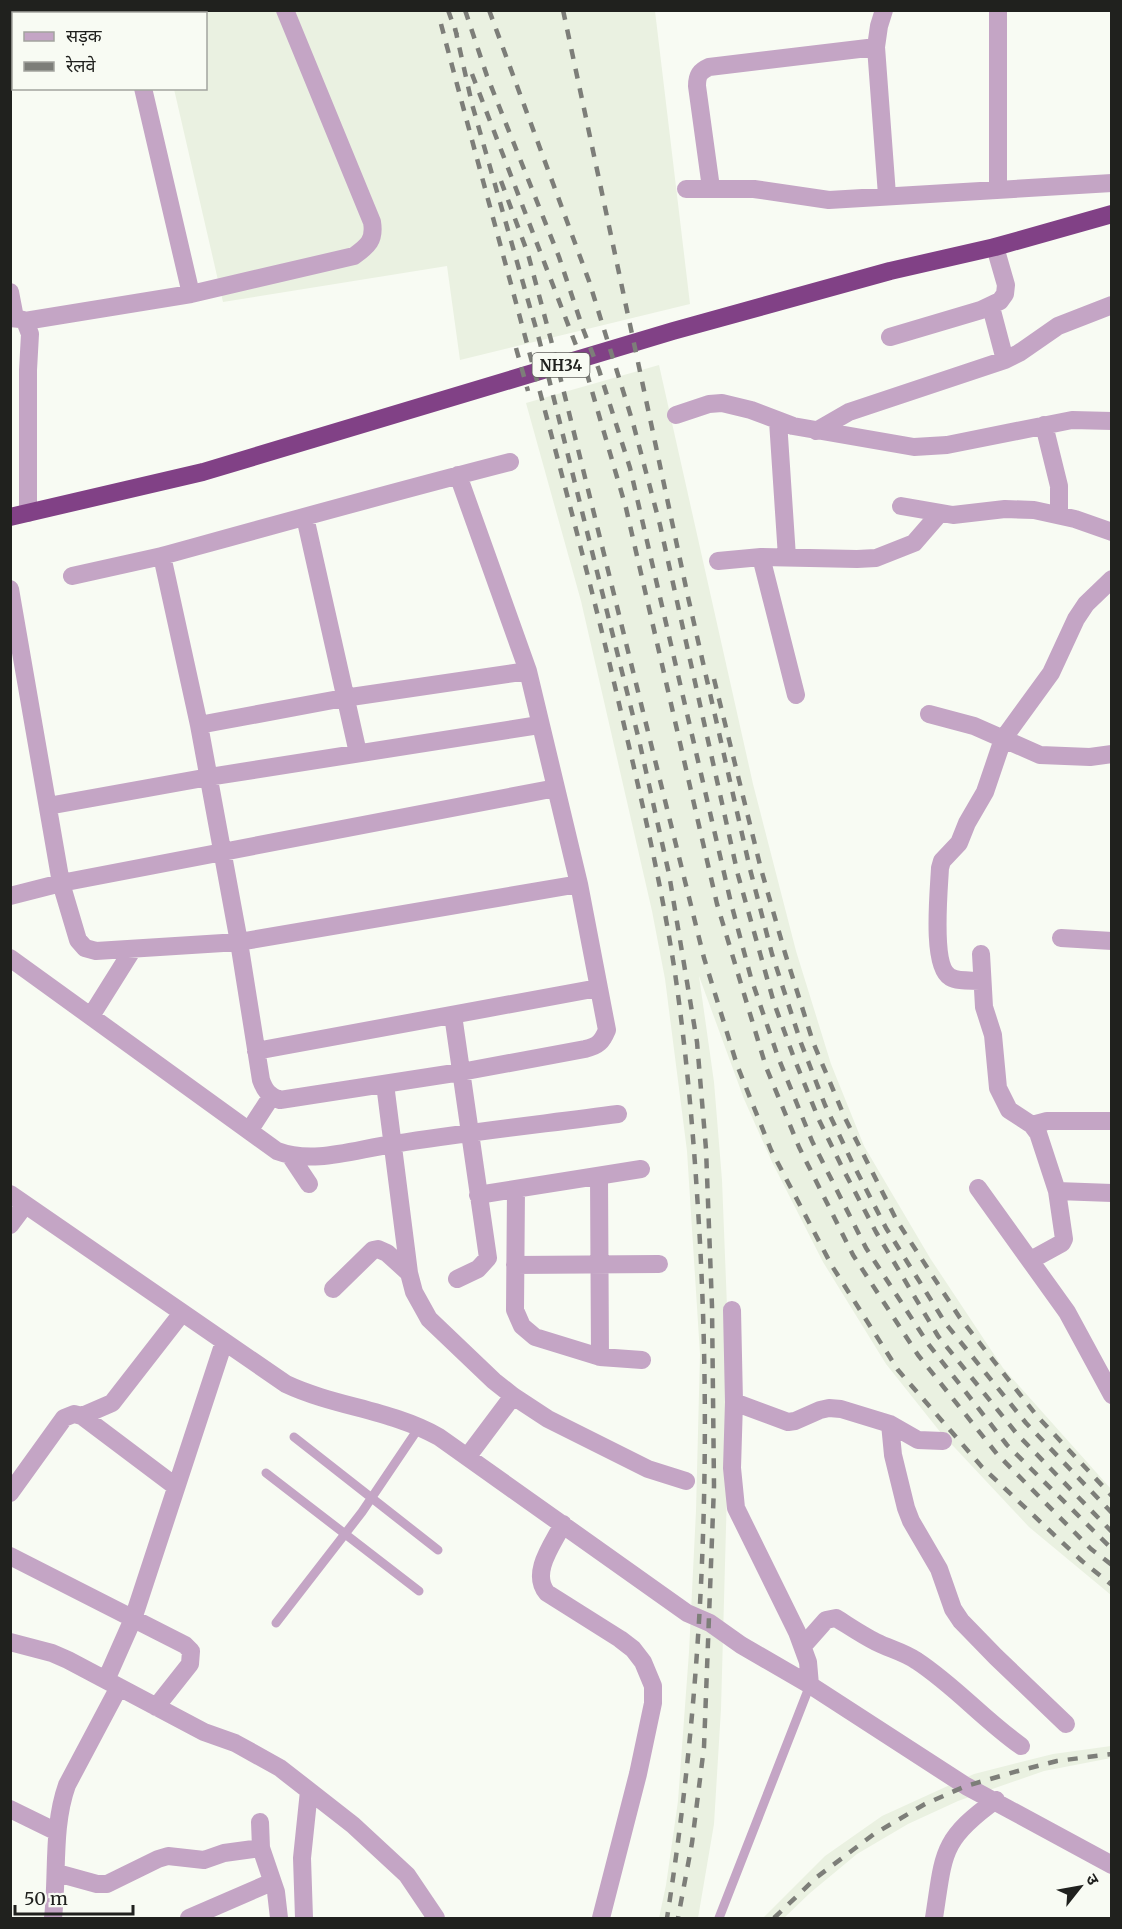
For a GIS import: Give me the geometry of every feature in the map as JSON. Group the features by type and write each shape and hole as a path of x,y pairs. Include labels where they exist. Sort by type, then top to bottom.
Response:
{"highway":[{"name":"NH34","path":"19,515 203,472 674,331 890,271 995,247 1112,214"}],"street":[{"path":"17,319 191,294 354,256 369,243 374,233 368,210 285,10"},
{"path":"884,10 876,47 887,195"},
{"path":"998,10 998,190"},
{"path":"711,188 697,86 697,77 701,71 709,67 876,47"},
{"path":"143,90 191,294"},
{"path":"686,189 754,189 829,200 1112,183"},
{"path":"890,337 991,307 1000,301 1005,294 1006,285 995,247"},
{"path":"10,292 17,319 30,334 19,371 19,515"},
{"path":"816,432 849,412 1005,360 1058,326 1112,305"},
{"path":"991,307 1005,360"},
{"path":"676,415 709,404 722,403 751,410 816,432 914,447 947,445 1072,420 1112,420"},
{"path":"778,421 787,557"},
{"path":"1044,425 1059,486 1059,515"},
{"path":"72,576 162,556 510,462"},
{"path":"162,556 199,724 239,942 261,1080 265,1091 271,1097 280,1100 461,1072 597,1046 603,1040 607,1030 579,884 528,671 458,475"},
{"path":"901,506 960,514 1020,509 1059,515 1112,532"},
{"path":"718,561 761,557 876,558 914,543 940,513"},
{"path":"305,517 358,753"},
{"path":"761,557 796,695"},
{"path":"982,981 952,979 942,969 939,960 938,914 942,861 959,843 967,823 986,792 1002,739 1051,673 1076,619 1086,604 1112,579"},
{"path":"10,590 61,883 78,940 85,948 96,951 239,942 579,884"},
{"path":"199,724 344,698 528,671"},
{"path":"928,714 975,726 1040,755 1090,757 1112,754"},
{"path":"48,806 208,777 540,724"},
{"path":"10,896 61,883 222,851 556,788"},
{"path":"1061,938 1112,941"},
{"path":"91,1016 133,949"},
{"path":"981,954 984,1007 993,1035 1001,1097 1009,1110 1032,1125 1038,1133 1058,1191 1064,1239 1058,1247 1031,1260"},
{"path":"10,958 277,1151 291,1157 312,1158 394,1144 618,1114"},
{"path":"256,1051 598,988"},
{"path":"453,1016 488,1258 478,1269 457,1279"},
{"path":"385,1084 409,1273 417,1299 429,1318 494,1381 548,1419 648,1469 686,1481"},
{"path":"249,1131 271,1097"},
{"path":"1032,1125 1047,1121 1112,1121"},
{"path":"291,1157 309,1184"},
{"path":"478,1196 641,1169"},
{"path":"599,1176 600,1357"},
{"path":"978,1188 1067,1312 1112,1395"},
{"path":"516,1189 515,1310 522,1326 535,1337 600,1357 642,1360"},
{"path":"1058,1191 1112,1193"},
{"path":"10,1225 18,1199 286,1384 309,1395 420,1426 468,1456 687,1613 710,1623 741,1645 810,1685 966,1786 996,1800 1112,1865"},
{"path":"333,1289 373,1250 378,1249 387,1253 409,1273"},
{"path":"515,1265 658,1264"},
{"path":"732,1310 734,1402 732,1468 736,1508 802,1646 808,1662 810,1685"},
{"path":"82,1416 112,1403 182,1313"},
{"path":"53,1918 57,1874 57,1832 61,1801 112,1684 175,1485 224,1342"},
{"path":"468,1456 513,1396"},
{"path":"734,1402 788,1422 829,1408 841,1409 890,1424 918,1440 943,1441"},
{"path":"10,1493 64,1418 74,1414 82,1416 175,1485"},
{"path":"890,1424 896,1469 909,1515 939,1569 949,1601 956,1614 996,1657 1066,1724"},
{"path":"562,1524 540,1571 542,1587 547,1593 633,1649 644,1662 652,1686 653,1703 638,1774 601,1918"},
{"path":"10,1556 185,1645 191,1651 190,1664 156,1707"},
{"path":"802,1646 826,1620 836,1618 868,1638 918,1661 993,1726 1021,1746"},
{"path":"10,1642 52,1653 204,1732 235,1743 259,1755 280,1768 352,1825 407,1875 436,1918"},
{"path":"304,1918 302,1858 309,1791"},
{"path":"933,1918 943,1860 948,1845 964,1825 996,1800"},
{"path":"10,1809 57,1832"},
{"path":"260,1822 261,1848 277,1901 279,1918"},
{"path":"57,1874 97,1884 107,1884 168,1856 204,1860 232,1852 261,1848"},
{"path":"189,1918 272,1882"}],"lane":[{"path":"276,1623 372,1497 420,1426"},
{"path":"294,1437 438,1550"},
{"path":"266,1473 419,1591"},
{"path":"719,1918 810,1685"}],"shaded area":[{"path":"655,11 690,304 460,360 447,266 223,302 174,90 207,90 207,12 156,12"},
{"path":"659,365 753,784 796,951 831,1064 864,1146 930,1258 1003,1368 1111,1489 1111,1595 1029,1527 941,1433 886,1364 823,1262 772,1162 744,1099 699,976 714,1082 722,1180 730,1383 721,1709 714,1824 698,1918 659,1918 678,1801 696,1511 700,1354 687,1151 665,979 652,911 581,601 526,403"},
{"path":"1111,1746 1111,1758 1044,1771 958,1801 908,1824 857,1854 784,1918 763,1918 825,1856 882,1816 974,1774 1053,1754"}],"railway":[{"path":"448,10 457,35"},
{"path":"465,10 487,76 559,257 599,370 630,468 731,903 751,978 778,1057 812,1141 866,1248 929,1345 1007,1445 1112,1549"},
{"path":"489,10 589,281 633,423 660,525 738,875 774,1003 819,1120 876,1232 938,1336 1017,1434 1112,1532"},
{"path":"563,10 688,597 750,869 772,954 801,1043 825,1105 886,1228 946,1324 1026,1423 1112,1513"},
{"path":"441,24 548,421 609,661 661,894 684,1040 700,1243 705,1412 704,1497 701,1582 689,1750 667,1918"},
{"path":"455,28 472,104 539,339 639,740 669,874 697,1042 706,1149 712,1306 714,1486 704,1747 692,1843 678,1918"},
{"path":"472,74 587,374 626,508 717,904 766,1067 799,1147 853,1255 918,1355 997,1454 1091,1549 1112,1565"},
{"path":"501,181 528,254 551,340 704,958 737,1065 771,1150 832,1266 898,1370 982,1467 1082,1561 1112,1585"},
{"path":"516,348 528,391"},
{"path":"714,679 761,869 785,953 813,1042 845,1118 897,1221 960,1318 1037,1416 1112,1496"},
{"path":"774,1918 817,1877 874,1834 925,1804 966,1786 1018,1771 1057,1761 1112,1754"}]}
